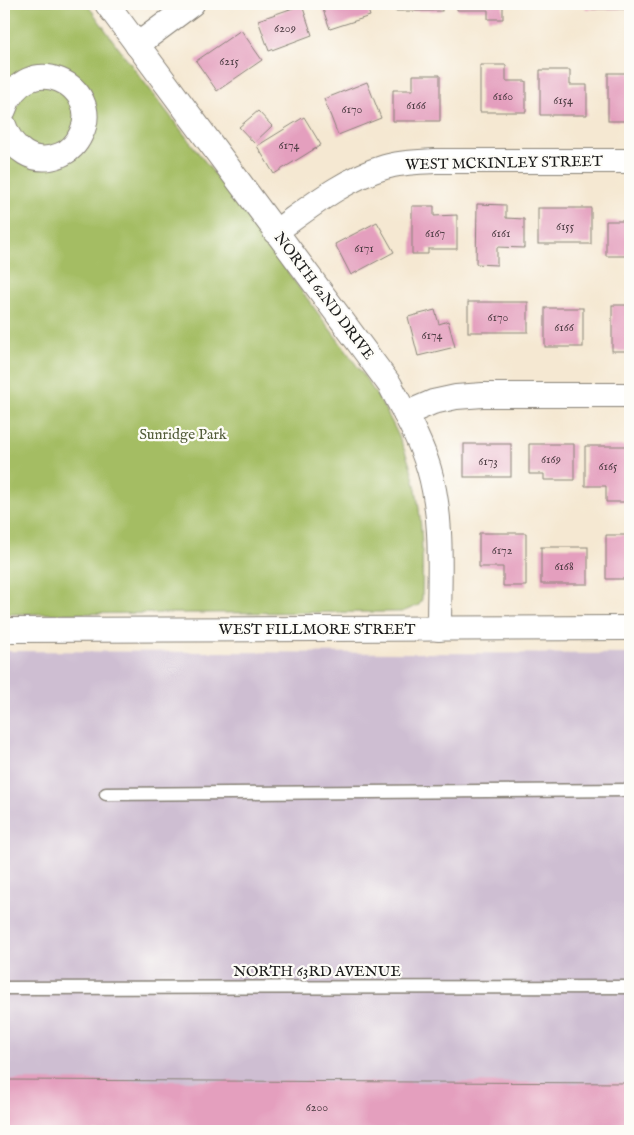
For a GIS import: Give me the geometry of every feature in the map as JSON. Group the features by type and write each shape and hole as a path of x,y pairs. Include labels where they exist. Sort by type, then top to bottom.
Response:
{"street":[{"name":"NORTH 62ND DRIVE","path":"107,4 390,385 419,441 429,468 438,526 439,629"},
{"path":"137,45 192,4"},
{"path":"4,110 8,98 16,87 28,80 41,76 55,78 68,84 77,94 84,107 85,119 78,141 59,156 48,158 30,155 15,146 5,133"},
{"name":"WEST MCKINLEY STREET","path":"275,232 345,184 363,175 393,166 435,161 630,161"},
{"path":"405,414 433,402 456,397 483,395 630,395"},
{"name":"WEST FILLMORE STREET","path":"4,630 630,628"}],"lane":[{"path":"106,794 630,790"},
{"name":"NORTH 63RD AVENUE","path":"4,988 630,988"}],"shaded area":[{"path":"4,651 630,654 630,1131 4,1131"}],"green space":[{"name":"Sunridge Park","path":"4,4 87,4 350,355 387,413 412,471 419,507 422,544 422,599 419,605 402,612 4,614"}],"building":[{"path":"321,4 366,4 370,16 330,29"},
{"path":"395,4 442,4 442,11 395,11"},
{"path":"457,4 503,4 503,19 488,19 488,10 457,10"},
{"path":"585,4 630,4 630,9 585,9"},
{"path":"302,5 312,35 269,51 258,20"},
{"path":"241,30 262,60 217,91 196,61"},
{"path":"480,65 506,65 506,81 526,81 526,112 480,112"},
{"path":"540,70 570,70 570,85 587,85 587,115 540,115"},
{"path":"608,73 630,73 630,121 608,121"},
{"path":"413,75 440,75 440,121 393,121 393,90 413,90"},
{"path":"367,82 381,118 338,135 324,99"},
{"path":"258,111 272,126 254,143 239,127"},
{"path":"304,117 321,145 274,174 257,146"},
{"path":"477,204 506,205 506,218 524,219 524,248 497,247 497,265 476,264"},
{"path":"412,206 434,206 434,216 457,215 457,249 428,249 428,254 412,254"},
{"path":"538,208 591,208 591,244 538,244"},
{"path":"626,209 630,209 630,256 606,256 606,221 626,221"},
{"path":"377,222 394,252 351,275 335,244"},
{"path":"468,302 528,302 528,332 468,332"},
{"path":"612,305 630,305 630,351 612,351"},
{"path":"545,308 583,308 583,347 545,347"},
{"path":"435,310 439,324 448,321 455,347 418,356 408,317"},
{"path":"464,444 511,444 511,477 464,477"},
{"path":"529,444 574,444 574,480 544,480 544,474 529,474"},
{"path":"585,446 630,446 630,502 606,502 606,486 585,486"},
{"path":"479,533 526,533 526,586 503,586 503,567 479,567"},
{"path":"606,535 628,535 630,579 606,579"},
{"path":"541,547 588,547 588,584 541,584"},
{"path":"4,1080 630,1083 630,1131 4,1131"}]}
